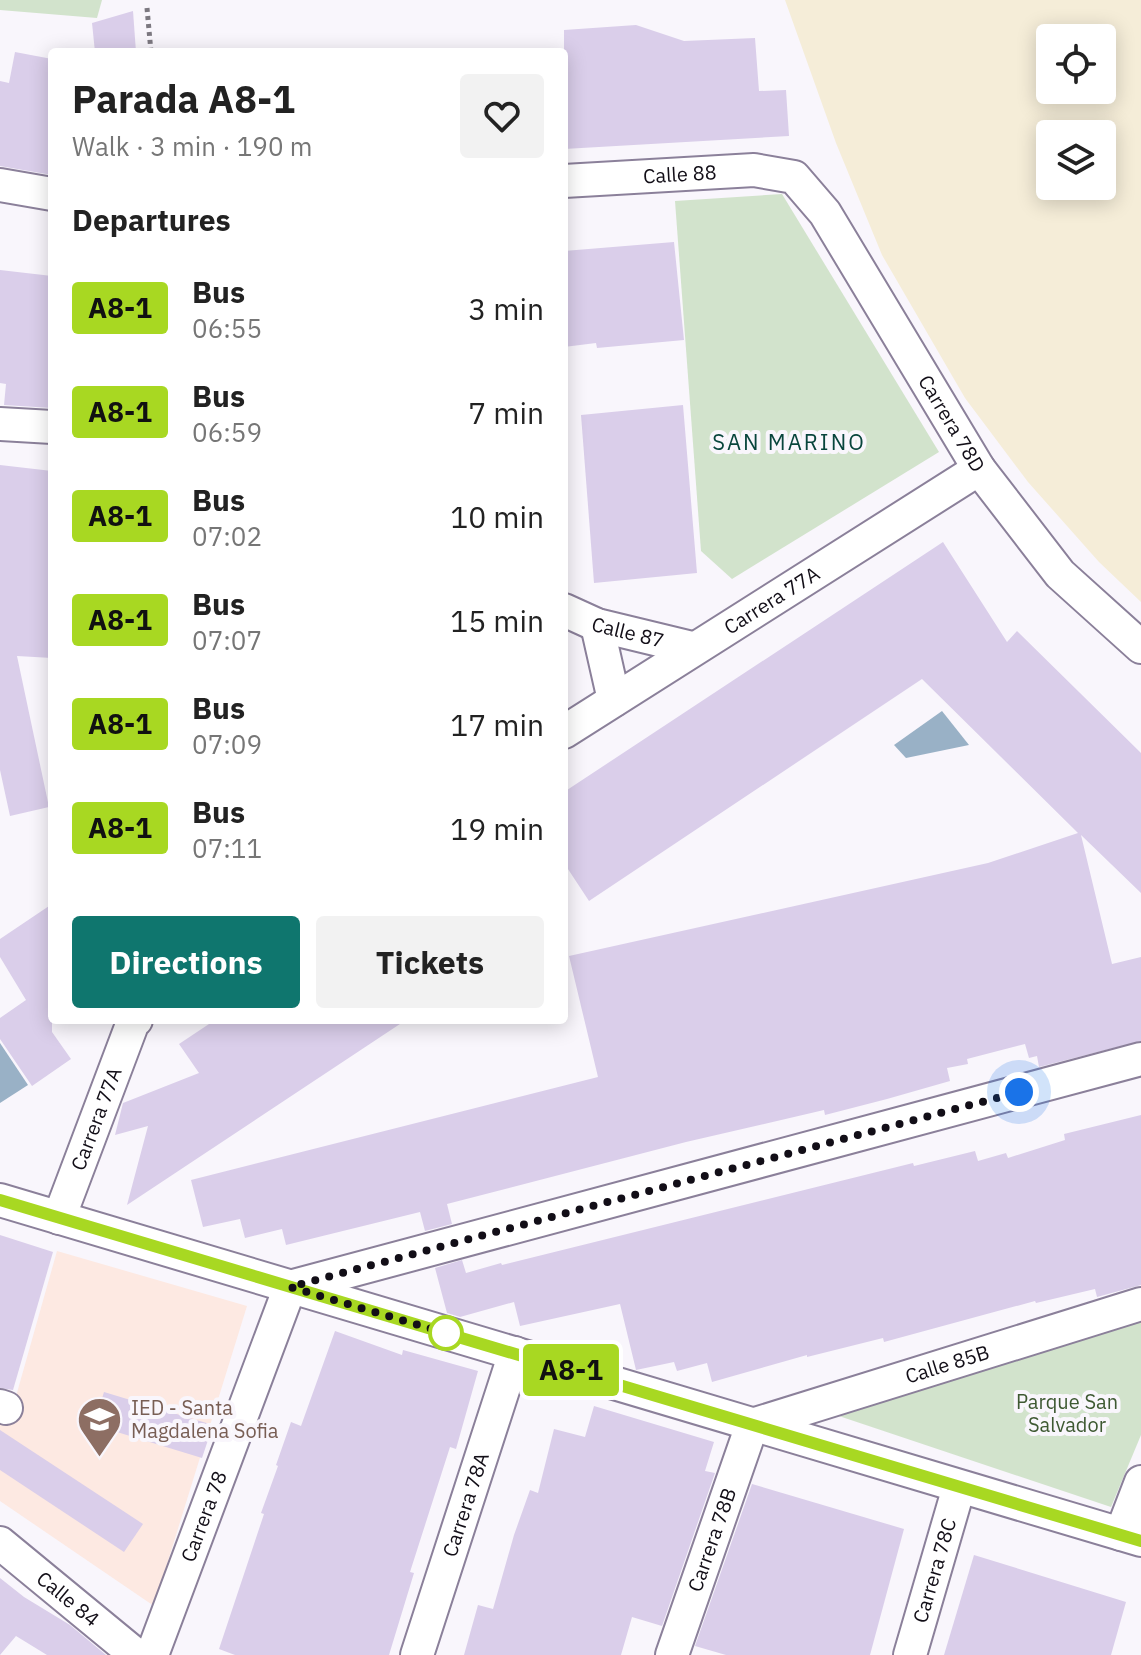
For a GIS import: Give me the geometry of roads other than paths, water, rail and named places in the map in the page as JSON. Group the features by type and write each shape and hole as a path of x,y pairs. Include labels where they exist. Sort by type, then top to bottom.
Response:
{"street":[{"name":"Calle 88","path":"568,181 754,170 794,177"},
{"name":"Carrera 78D","path":"794,177 825,213 979,469 1060,574 1141,647"},
{"path":"0,185 48,193"},
{"path":"0,424 48,427"},
{"name":"Carrera 77A","path":"568,729 692,648 979,469"},
{"name":"Calle 87","path":"568,612 597,625 692,648"},
{"path":"597,625 614,700"},
{"name":"Carrera 77A","path":"59,1218 132,1024"},
{"path":"290,1287 1141,1059"},
{"path":"0,1200 1131,1537 1141,1482"},
{"name":"Carrera 78","path":"152,1655 290,1287"},
{"name":"Calle 85B","path":"752,1425 1141,1304"},
{"name":"Carrera 78A","path":"417,1655 515,1353"},
{"name":"Carrera 78B","path":"672,1655 752,1425"},
{"name":"Carrera 78C","path":"910,1655 959,1487"},
{"name":"Calle 84","path":"0,1543 136,1655"}],"water":[{"path":"942,711 969,745 906,758 894,745"},
{"path":"0,1043 28,1085 0,1103"}],"place":[{"name":"IED - Santa Magdalena Sofia","path":"100,1458"}],"district":[{"name":"SAN MARINO","path":"789,442"}],"park label":[{"name":"Parque San Salvador","path":"1067,1414"}]}
